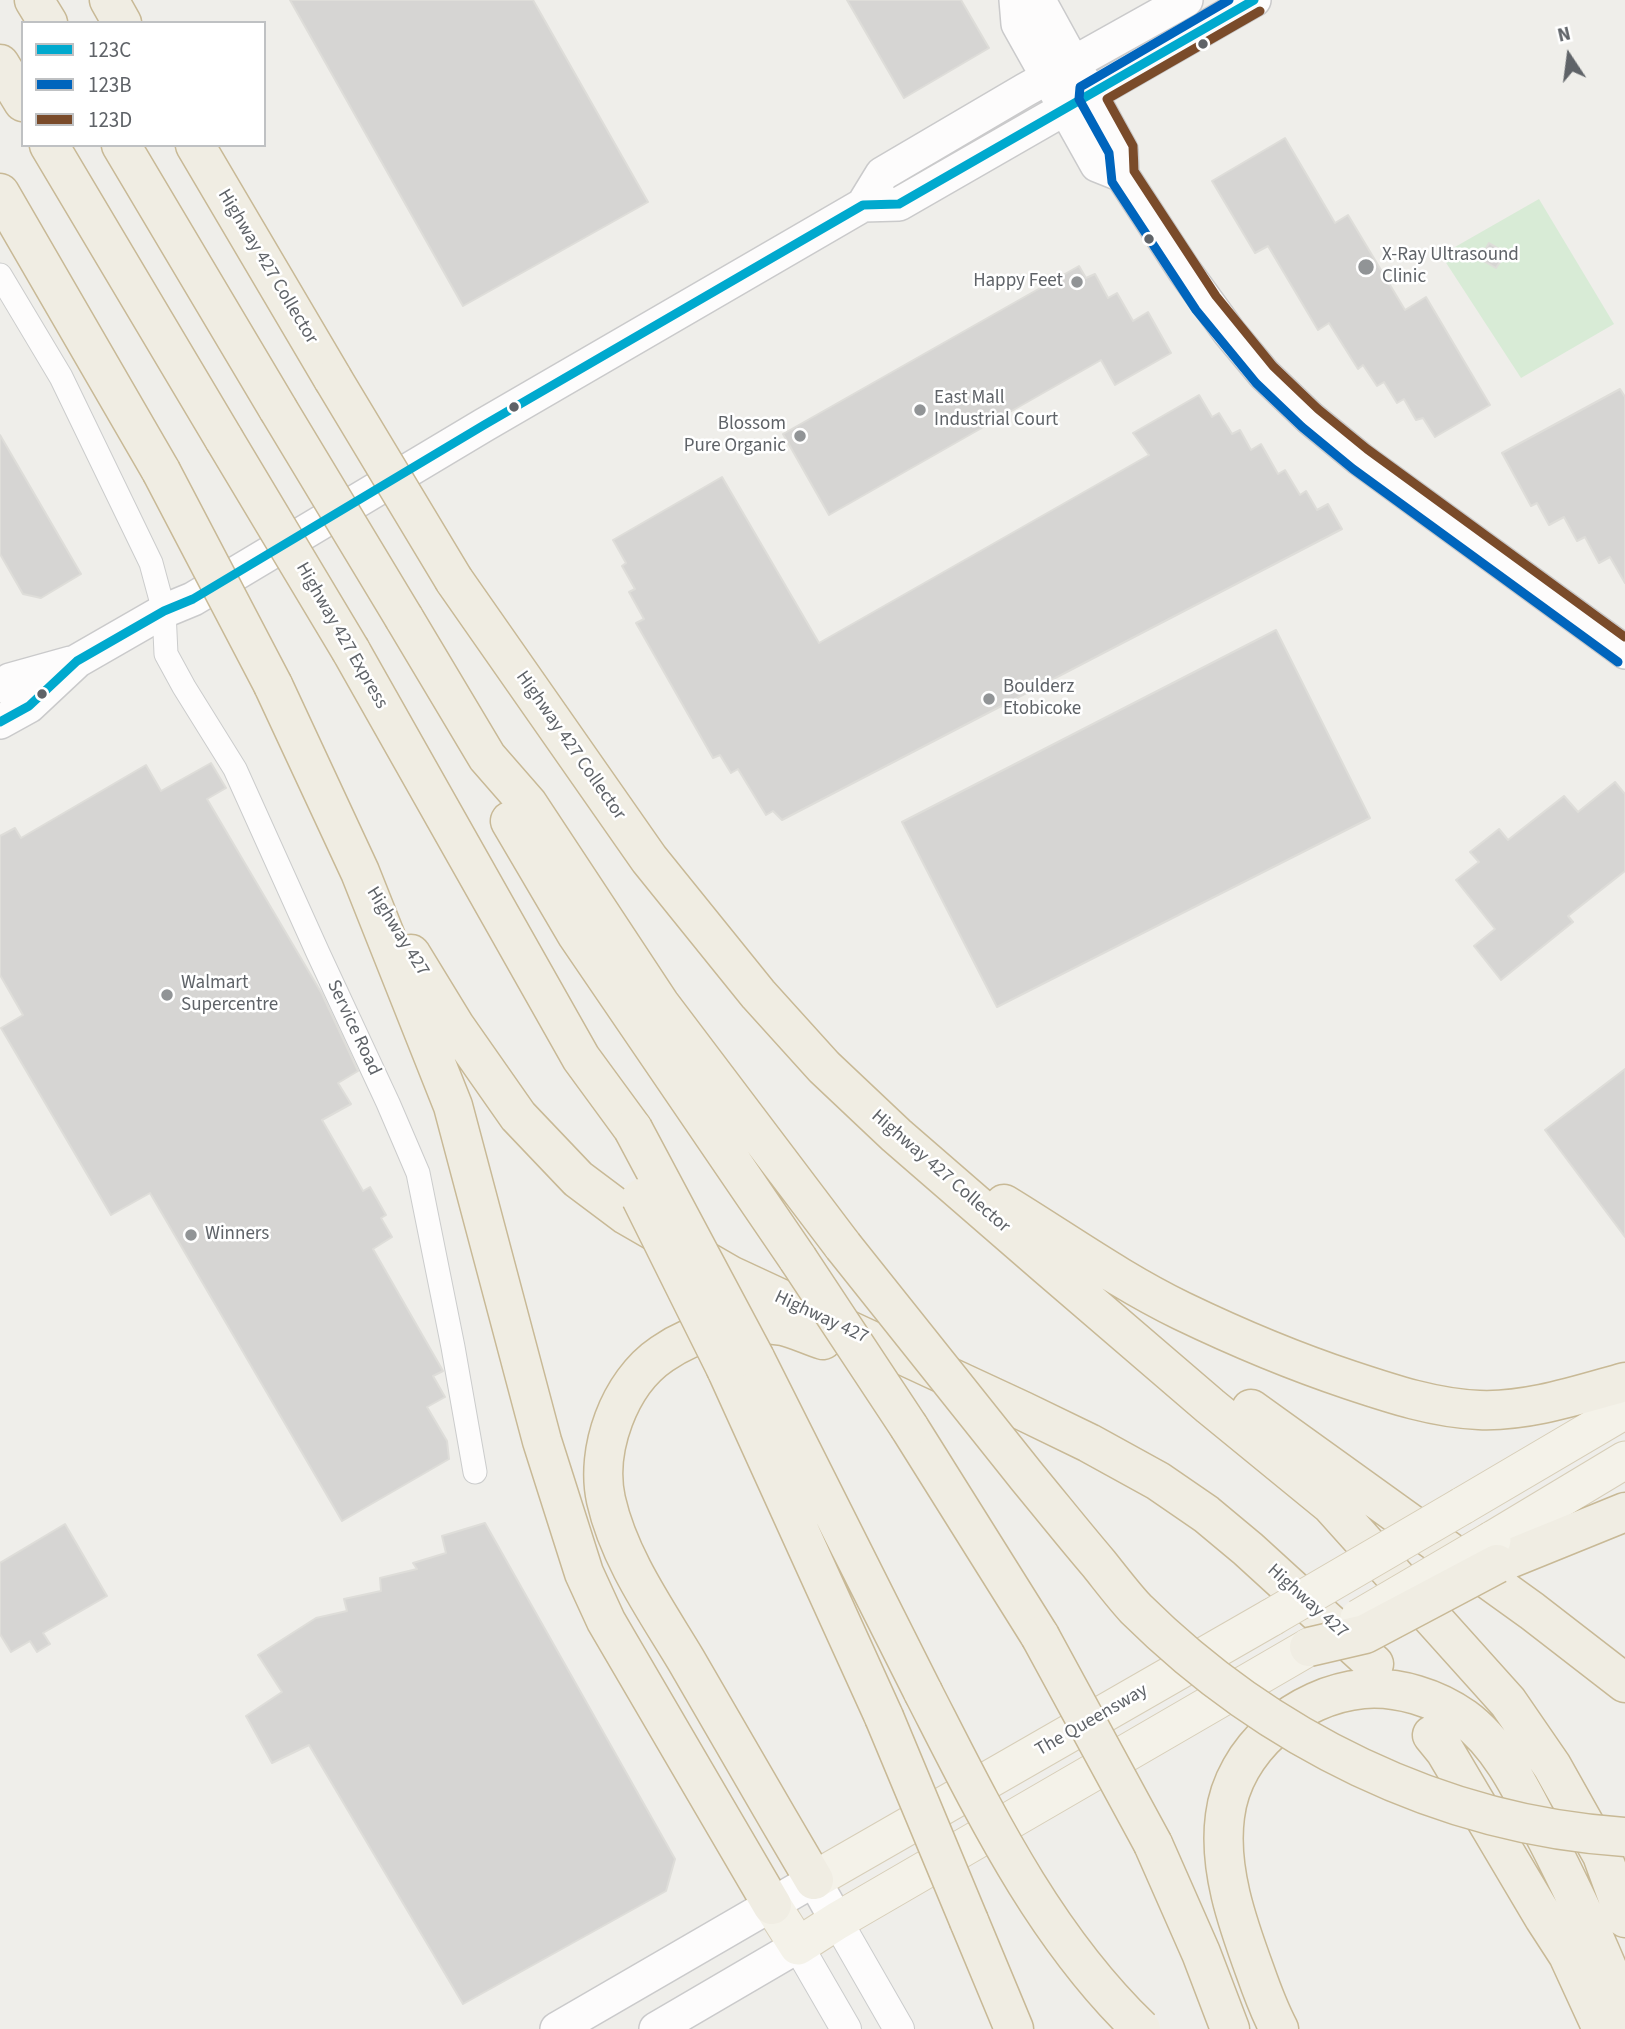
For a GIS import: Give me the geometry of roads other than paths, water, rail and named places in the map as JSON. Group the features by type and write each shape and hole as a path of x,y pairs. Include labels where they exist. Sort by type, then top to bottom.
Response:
{"highway":[{"path":"34,0 47,21"},
{"path":"109,0 121,21"},
{"path":"0,64 21,99"},
{"name":"Highway 427 Express","path":"50,147 351,651 581,1058 740,1364"},
{"path":"122,147 487,757 528,804 660,1004 843,1246 1135,1607 1167,1638 1242,1699 1284,1727 1362,1768 1455,1806 1509,1821 1625,1838"},
{"name":"Highway 427 Collector","path":"196,147 454,580 649,859 758,994 824,1067 896,1135 1047,1266"},
{"path":"0,193 161,471 273,685 360,872 453,1106 542,1441 584,1573 606,1621 772,1905"},
{"path":"487,757 508,817 577,935 909,1427 1040,1636 1153,1844 1201,1953 1230,2029"},
{"name":"Highway 427","path":"360,872 456,1026 518,1116 578,1179 626,1215 730,1275 1090,1443 1158,1481 1206,1514 1258,1558 1374,1664"},
{"path":"896,1135 1124,1279 1182,1311 1319,1370 1404,1398 1479,1410 1536,1405 1625,1382"},
{"path":"1047,1266 1371,1494 1532,1611 1625,1683"},
{"path":"1047,1266 1210,1406 1331,1505 1447,1632 1508,1702 1552,1766 1602,1855 1625,1918"},
{"path":"814,1880 640,1582 621,1543 606,1499 604,1482 608,1437 613,1417 637,1378 654,1359 678,1343 731,1326 753,1325 783,1326 1023,1411"},
{"path":"740,1364 923,1692 976,1796 1037,1901 1088,1971 1141,2029"},
{"path":"740,1364 1014,2029"},
{"path":"1309,1647 1365,1634 1495,1552 1625,1512"},
{"path":"1279,2029 1266,2002 1235,1915 1224,1841 1229,1796 1243,1762 1274,1728 1299,1711 1331,1697 1362,1689 1397,1691 1439,1703 1465,1718 1497,1753 1528,1804 1576,1897 1603,1956 1625,2014"},
{"path":"1432,1735 1445,1751 1568,1955 1602,2029"},
{"path":"1544,1918 1583,2029"}],"main road":[{"path":"1016,0 1018,24 1061,70"},
{"path":"1031,0 1043,8 1061,70 1078,102 1121,149 1122,174 1184,270 1229,332 1264,374 1310,418 1360,459 1625,652"},
{"path":"0,722 29,706 77,661 164,611 193,599 474,430 863,205 882,174 1186,0"},
{"path":"863,205 900,204 1254,0"},
{"path":"0,686 10,680 77,661"},
{"name":"The Queensway","path":"557,2029 1625,1410"},
{"path":"1495,1552 1625,1460"},
{"path":"656,2029 1309,1647"},
{"path":"814,1880 837,1922"},
{"path":"772,1905 798,1947"}],"street":[{"name":"Service Road","path":"0,275 66,389 151,563 164,611 166,654 235,769 418,1173 475,1472"},
{"path":"837,1922 899,2029"},
{"path":"798,1947 846,2029"}],"place":[{"name":"X-Ray Ultrasound Clinic","path":"1366,267"},
{"name":"Happy Feet","path":"1077,282"},
{"name":"East Mall Industrial Court","path":"920,410"},
{"name":"Blossom Pure Organic","path":"800,436"},
{"name":"Boulderz Etobicoke","path":"989,699"},
{"name":"Walmart Supercentre","path":"167,995"},
{"name":"Winners","path":"191,1235"}]}
